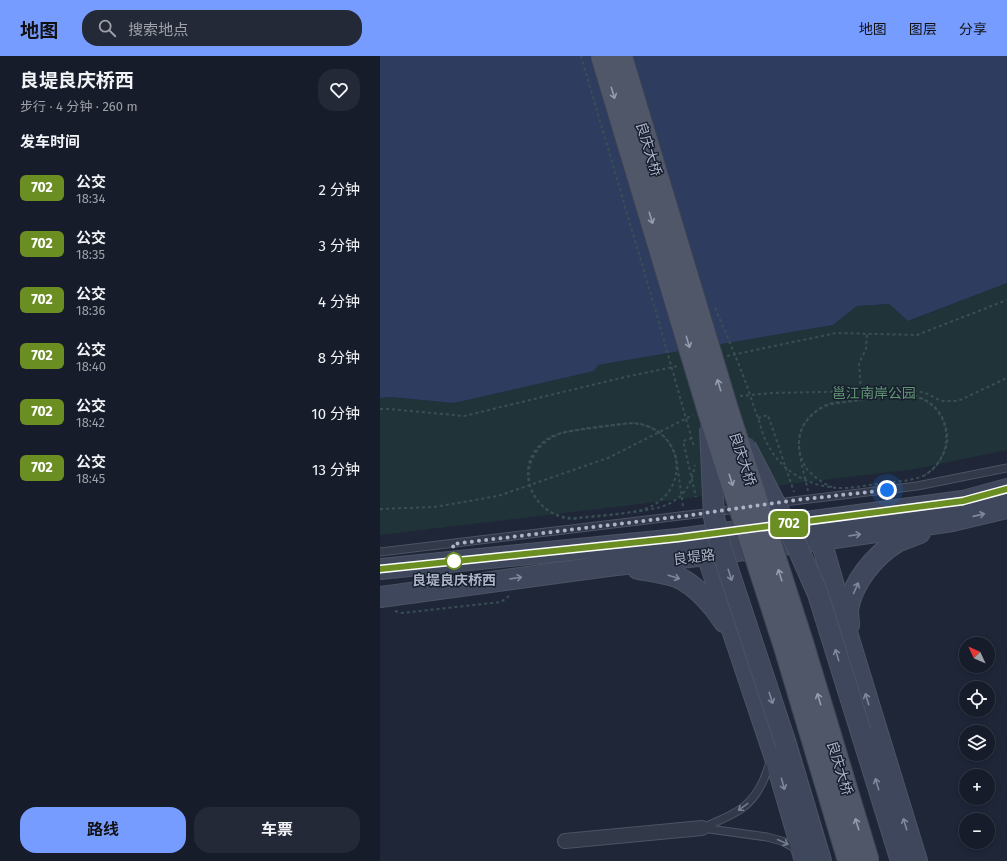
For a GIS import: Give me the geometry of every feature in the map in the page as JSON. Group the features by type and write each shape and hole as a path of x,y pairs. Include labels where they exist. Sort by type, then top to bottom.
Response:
{"main road":[{"name":"良庆大桥","path":"602,56 718,411 802,642 868,861"},
{"name":"良庆大桥","path":"621,56 718,411 848,861"},
{"path":"718,411 796,544 818,594 901,861"},
{"path":"718,411 714,517 721,548 810,860"},
{"name":"良堤路","path":"380,569 688,537 963,501 1007,489"},
{"name":"良堤路","path":"380,597 608,566 707,556 821,540 952,521 1007,508"},
{"path":"849,640 848,610 864,573 875,559 886,549 898,542 952,521"},
{"path":"821,540 849,640 917,861"},
{"path":"707,556 736,640 779,747"},
{"path":"608,566 654,571 678,578 696,590 715,608 736,640"}],"street":[{"path":"565,841 702,828"}],"lane":[{"path":"380,552 684,516 796,500 917,486 1007,468"},
{"path":"702,828 741,810 752,800 760,788 779,747"},
{"path":"702,828 767,837 782,841 793,847 810,860"}],"path":[{"path":"581,56 695,450"},
{"path":"715,308 738,362 765,440 773,454 787,468 804,480 809,482 814,484 837,488 842,488 848,488 898,481 905,480 912,479 919,478 930,472 935,467 939,462 942,457 944,451 946,445 947,438 946,432 945,425 943,419 939,413 935,407 929,403 923,399 917,397 910,395 903,395 834,403 828,405 822,407 816,410 807,419 804,425 801,431 799,437 799,443 799,450 800,456 803,462 806,468 815,477 825,484 834,487 839,488 843,488 855,488 914,479 922,476 927,473 940,460 944,454 946,447 947,441 947,435 946,428 944,421 941,415 936,409 931,405 926,401 920,398 913,396 905,395 899,395 831,404 825,406 819,409 810,418 802,428 799,440 799,447 800,455 802,462 805,477 807,484 809,492"},
{"path":"861,390 859,363 866,349 867,334"},
{"path":"758,418 768,415 796,500"},
{"path":"683,506 682,499 681,492 680,485 679,478 678,471 677,464 674,451 670,445 666,439 661,434 656,430 649,427 643,424 636,423 630,423 564,432 558,435 550,438 536,451 532,458 529,471 530,486 535,498 545,509 551,513 557,516 565,519 573,519 636,512 641,510 646,508 651,506 663,497 671,486 676,473 676,460 674,453 672,447 664,436 658,432 653,428 646,426 640,424 633,423 568,432 561,434 554,436 548,439 537,449 533,455 530,462 528,476 529,483 531,490 537,502 548,512 554,515 561,517 568,518 576,518 591,517 622,513 630,512 637,511 645,510 653,510 668,504 681,495 686,488 693,474 695,462"},
{"path":"692,438 683,441 692,480"},
{"path":"394,611 402,614 501,602 512,593"}],"green space":[{"name":"邕江南岸公园","path":"1007,283 1007,450 915,469 682,499 380,535 380,398 391,397 454,403 594,371 598,365 833,325 857,306 889,304 909,321"}],"water":[{"path":"380,56 1007,56 1007,283 908,321 889,304 857,306 833,325 598,365 594,371 454,403 391,397 380,398"}],"bus line":[{"name":"702","path":"380,569 688,537 817,521 963,501 1007,489"}],"place":[{"name":"良堤良庆桥西","path":"454,561"}],"route":[{"path":"454,561 453,544 684,516 796,500 887,490"}]}
